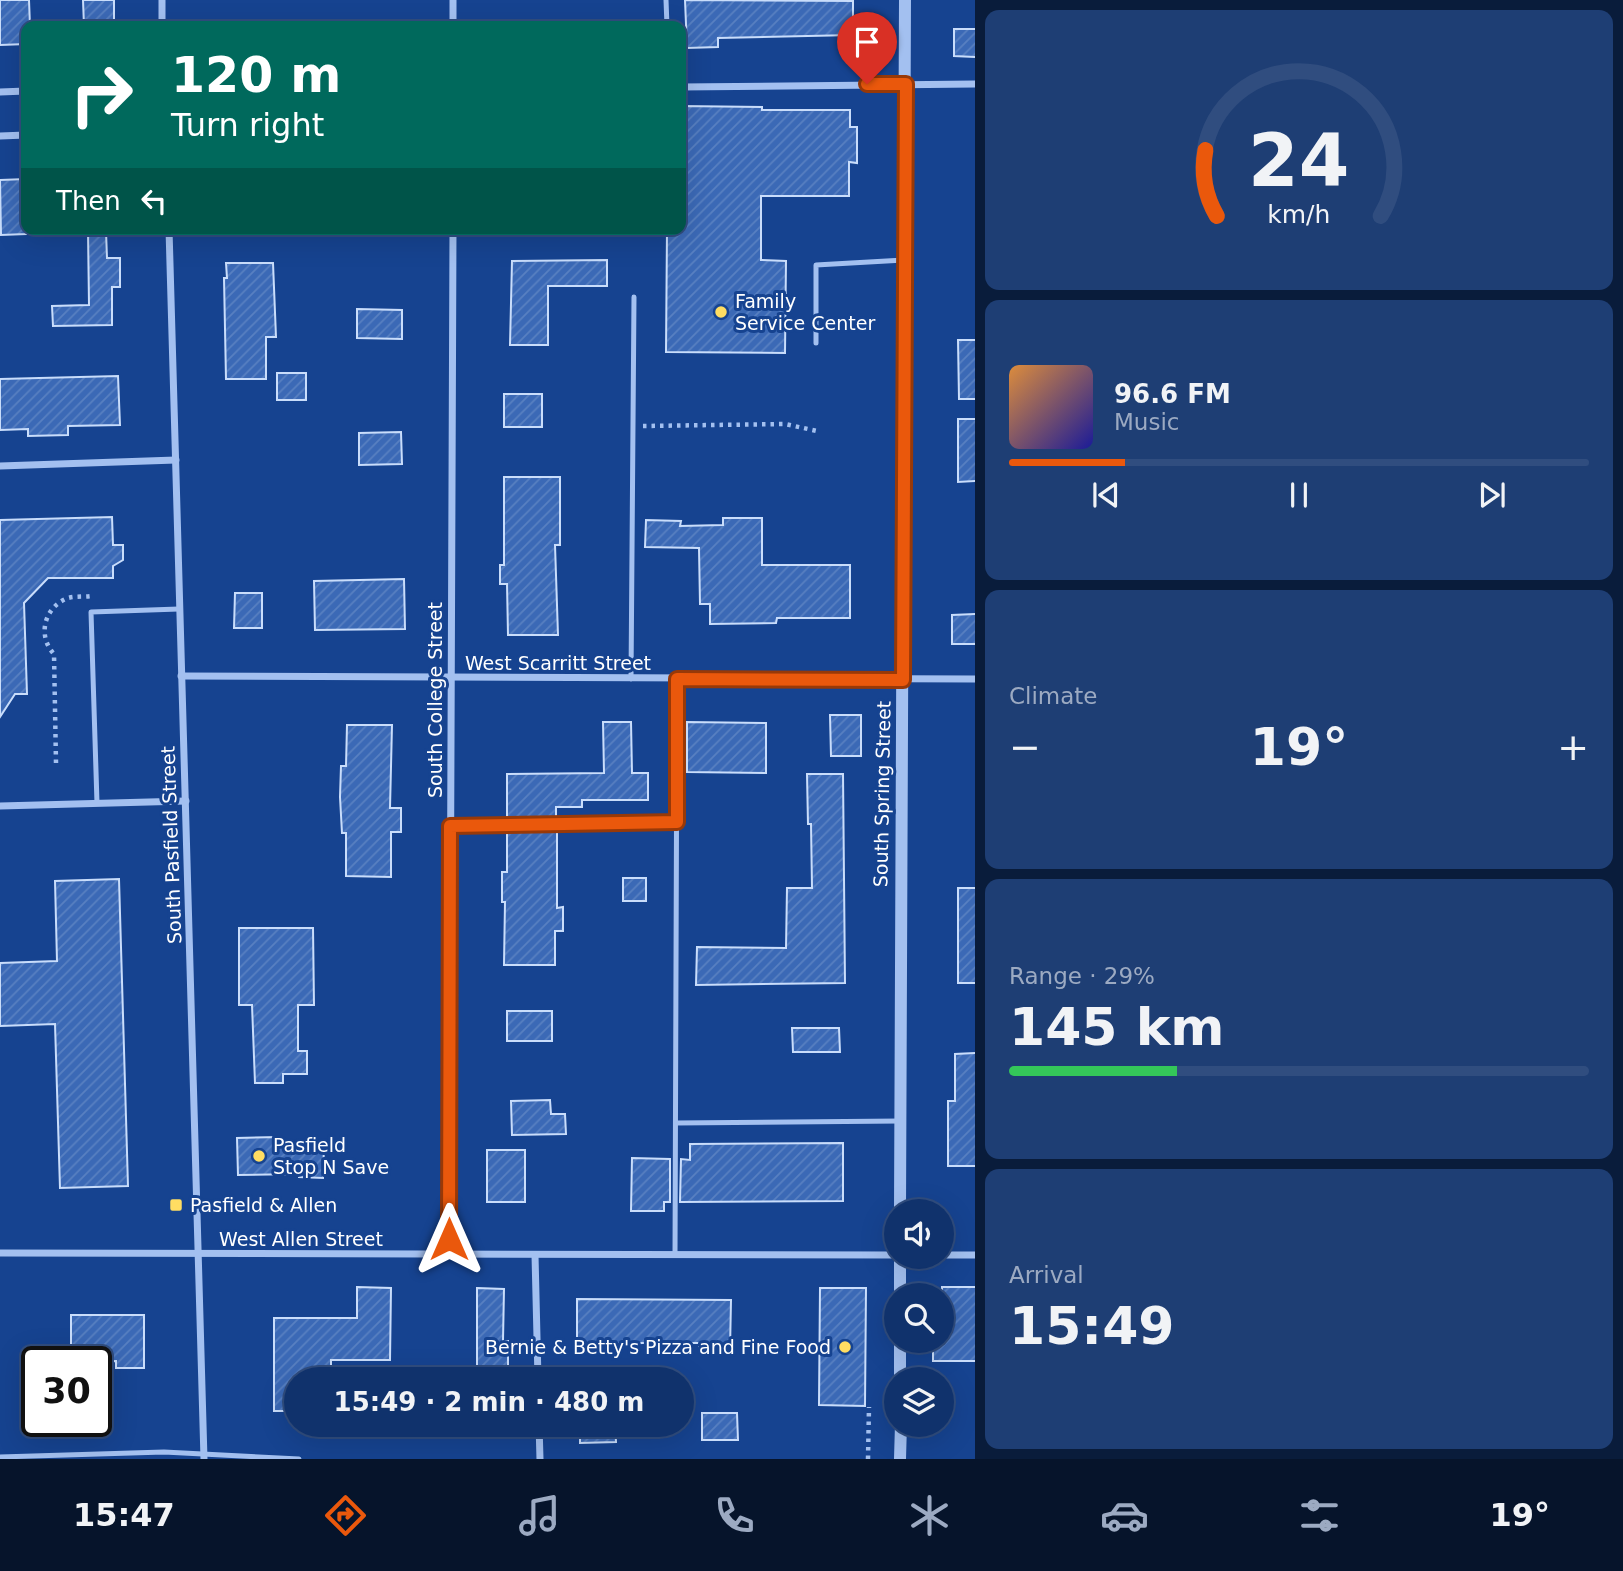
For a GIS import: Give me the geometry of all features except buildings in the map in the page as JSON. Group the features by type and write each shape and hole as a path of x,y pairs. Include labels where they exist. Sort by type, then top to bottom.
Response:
{"street":[{"path":"162,0 162,21"},
{"path":"453,0 453,21"},
{"name":"South Spring Street","path":"900,1199 905,0"},
{"path":"686,87 975,84"},
{"path":"0,92 21,91"},
{"path":"0,136 21,135"},
{"name":"South Pasfield Street","path":"169,235 204,1456"},
{"name":"South College Street","path":"449,1255 453,235"},
{"path":"0,466 176,460"},
{"name":"West Scarritt Street","path":"181,676 975,680"},
{"path":"0,806 186,801"},
{"name":"West Allen Street","path":"0,1253 884,1256"},
{"path":"535,1255 538,1367"},
{"path":"954,1255 975,1255"},
{"path":"540,1437 540,1459"},
{"path":"900,1459 901,1437"}],"lane":[{"path":"666,0 667,21"},
{"path":"816,343 816,265 904,260"},
{"path":"631,679 634,297"},
{"path":"97,803 91,612 179,609"},
{"path":"675,1255 677,679"},
{"path":"450,826 677,822"},
{"path":"676,1122 900,1121"},
{"path":"0,1457 164,1452 299,1459"}],"path":[{"path":"633,426 785,424 817,431"},
{"path":"56,764 54,654 44,641 44,622 65,599 99,596"},
{"path":"868,1459 869,1407"}],"place":[{"name":"Family Service Center","path":"721,312"},
{"name":"Pasfield Stop N Save","path":"259,1156"},
{"name":"Pasfield & Allen","path":"176,1205"},
{"name":"Bernie & Betty's Pizza and Fine Food","path":"845,1347"}],"route":[{"path":"449,1239 450,826 677,822 677,679 903,680 906,84 867,84"}]}
